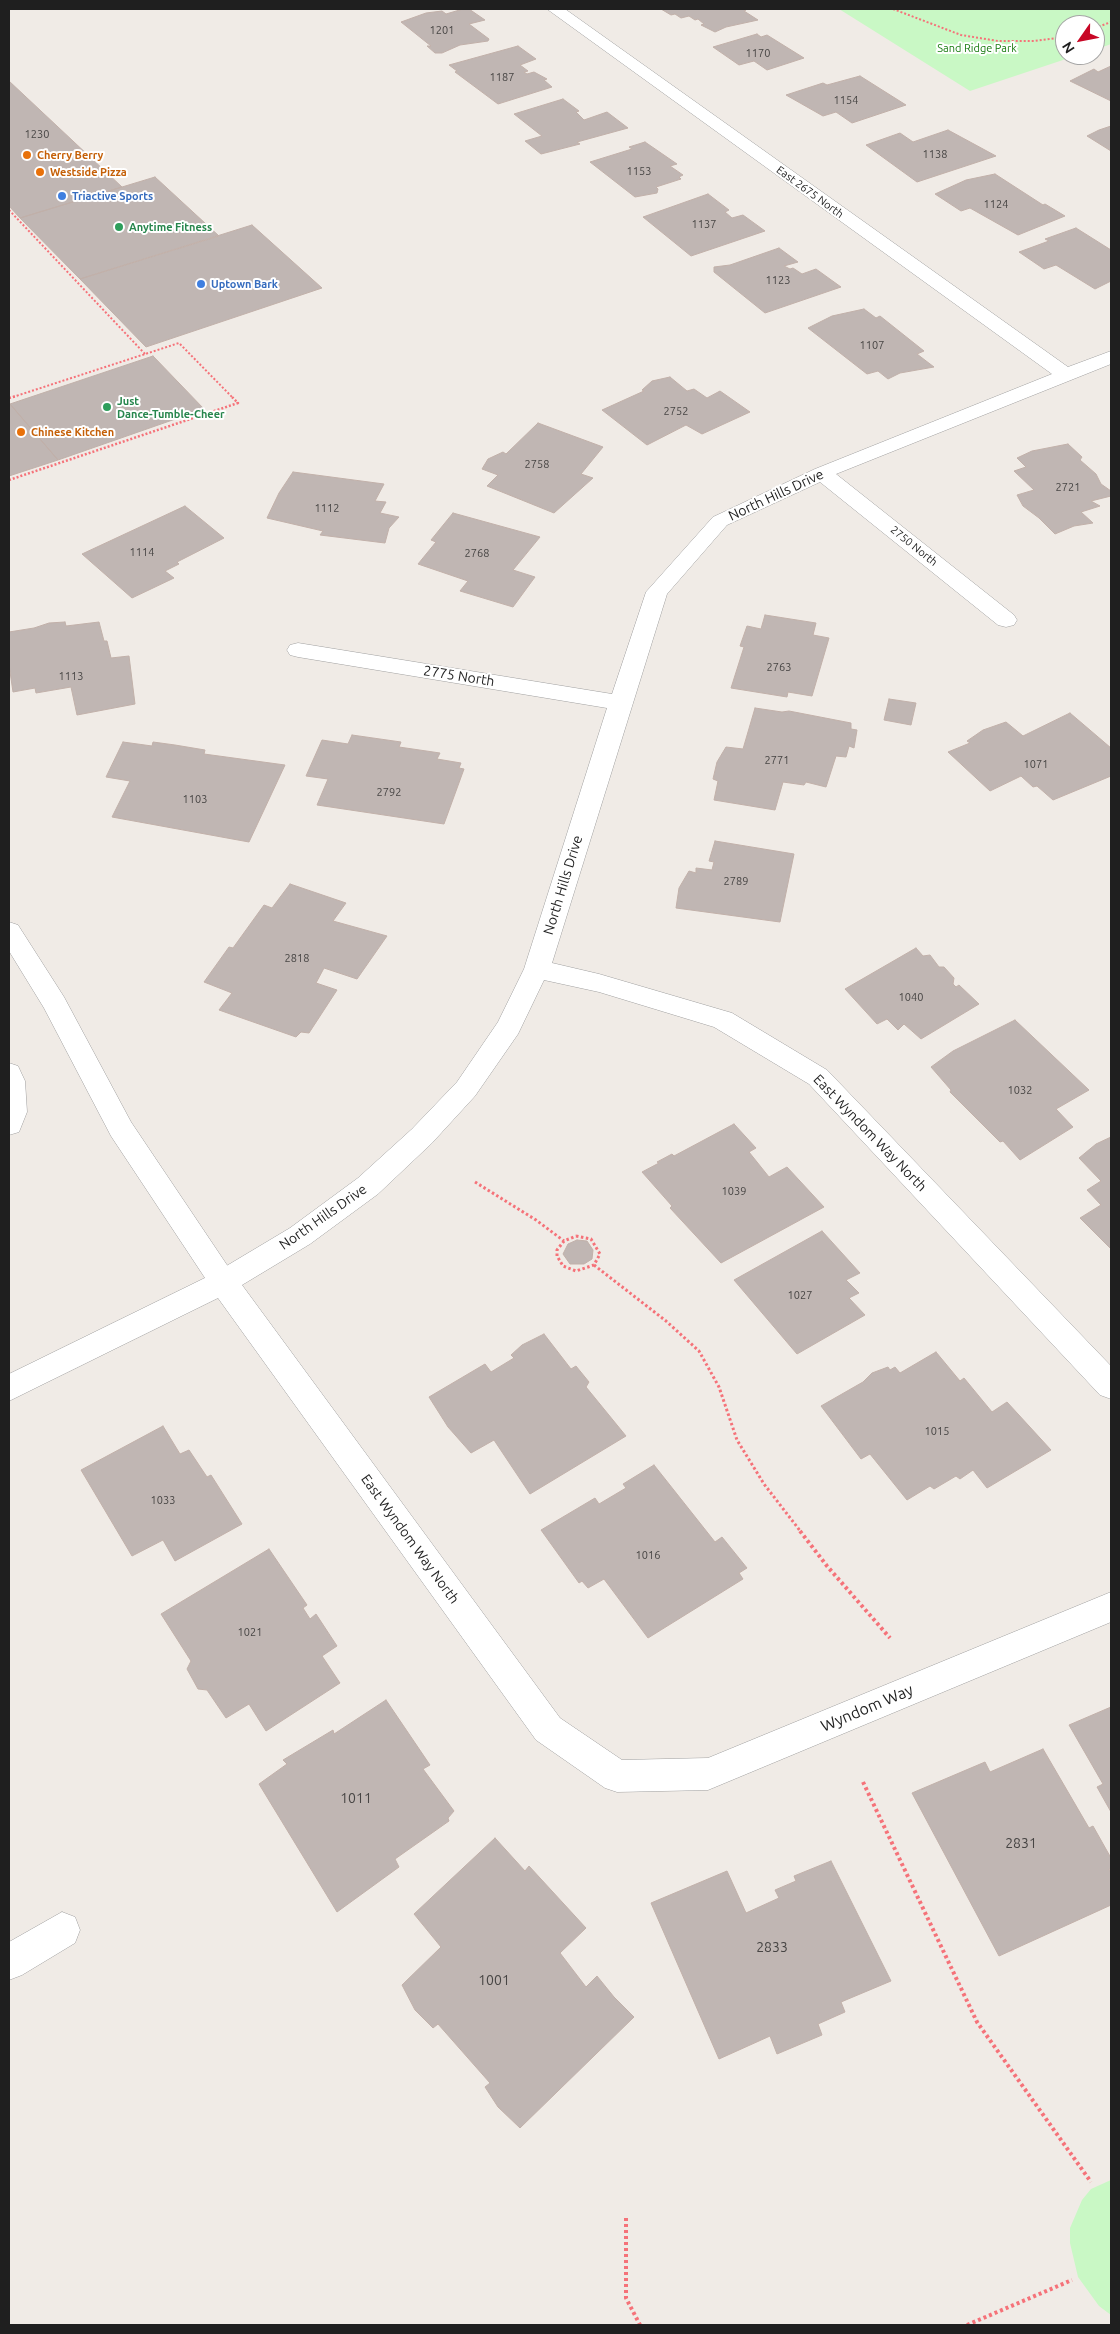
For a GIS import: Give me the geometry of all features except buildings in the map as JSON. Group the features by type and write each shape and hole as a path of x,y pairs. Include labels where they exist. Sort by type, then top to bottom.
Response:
{"street":[{"name":"East 2675 North","path":"555,9 1066,375"},
{"name":"North Hills Drive","path":"9,1388 223,1282 308,1231 368,1186 422,1136 466,1089 509,1027 537,969 620,703 657,592 720,521 822,473 1111,357"},
{"name":"2750 North","path":"822,473 1006,620"},
{"name":"2775 North","path":"298,650 620,703"},
{"name":"East Wyndom Way North","path":"9,931 56,1004 121,1129 223,1282 548,1729 616,1776"},
{"name":"East Wyndom Way North","path":"537,969 599,983 723,1020 818,1077 1111,1386"},
{"path":"9,1073 12,1081 14,1112 9,1125"},
{"name":"Wyndom Way","path":"616,1776 708,1774 1111,1607"},
{"path":"9,1962 62,1930"}],"path":[{"path":"894,9 961,35 998,41 1034,41 1055,38"},
{"path":"9,210 145,354"},
{"path":"9,398 178,343 238,404 9,480"},
{"path":"475,1182 564,1240"},
{"path":"576,1236 591,1239 600,1254 594,1266 576,1271 563,1266 557,1256 557,1250 564,1240 576,1236"},
{"path":"594,1266 666,1321 699,1351 719,1388 737,1440 764,1484 827,1566 890,1638"},
{"path":"863,1782 977,2022 1091,2182"},
{"path":"626,2218 626,2298 640,2325"},
{"path":"967,2325 1072,2280"}],"green space":[{"name":"Sand Ridge Park","path":"839,9 1111,9 1111,44 1105,46 1105,15 1055,15 1055,63 970,91"},
{"path":"1111,2180 1111,2315 1099,2306 1078,2277 1070,2243 1070,2228 1082,2200 1091,2189"}],"place":[{"name":"Cherry Berry","path":"27,155"},
{"name":"Westside Pizza","path":"40,172"},
{"name":"Triactive Sports","path":"62,196"},
{"name":"Anytime Fitness","path":"119,227"},
{"name":"Uptown Bark","path":"201,284"},
{"name":"Just Dance-Tumble-Cheer","path":"107,407"},
{"name":"Chinese Kitchen","path":"21,432"}]}
